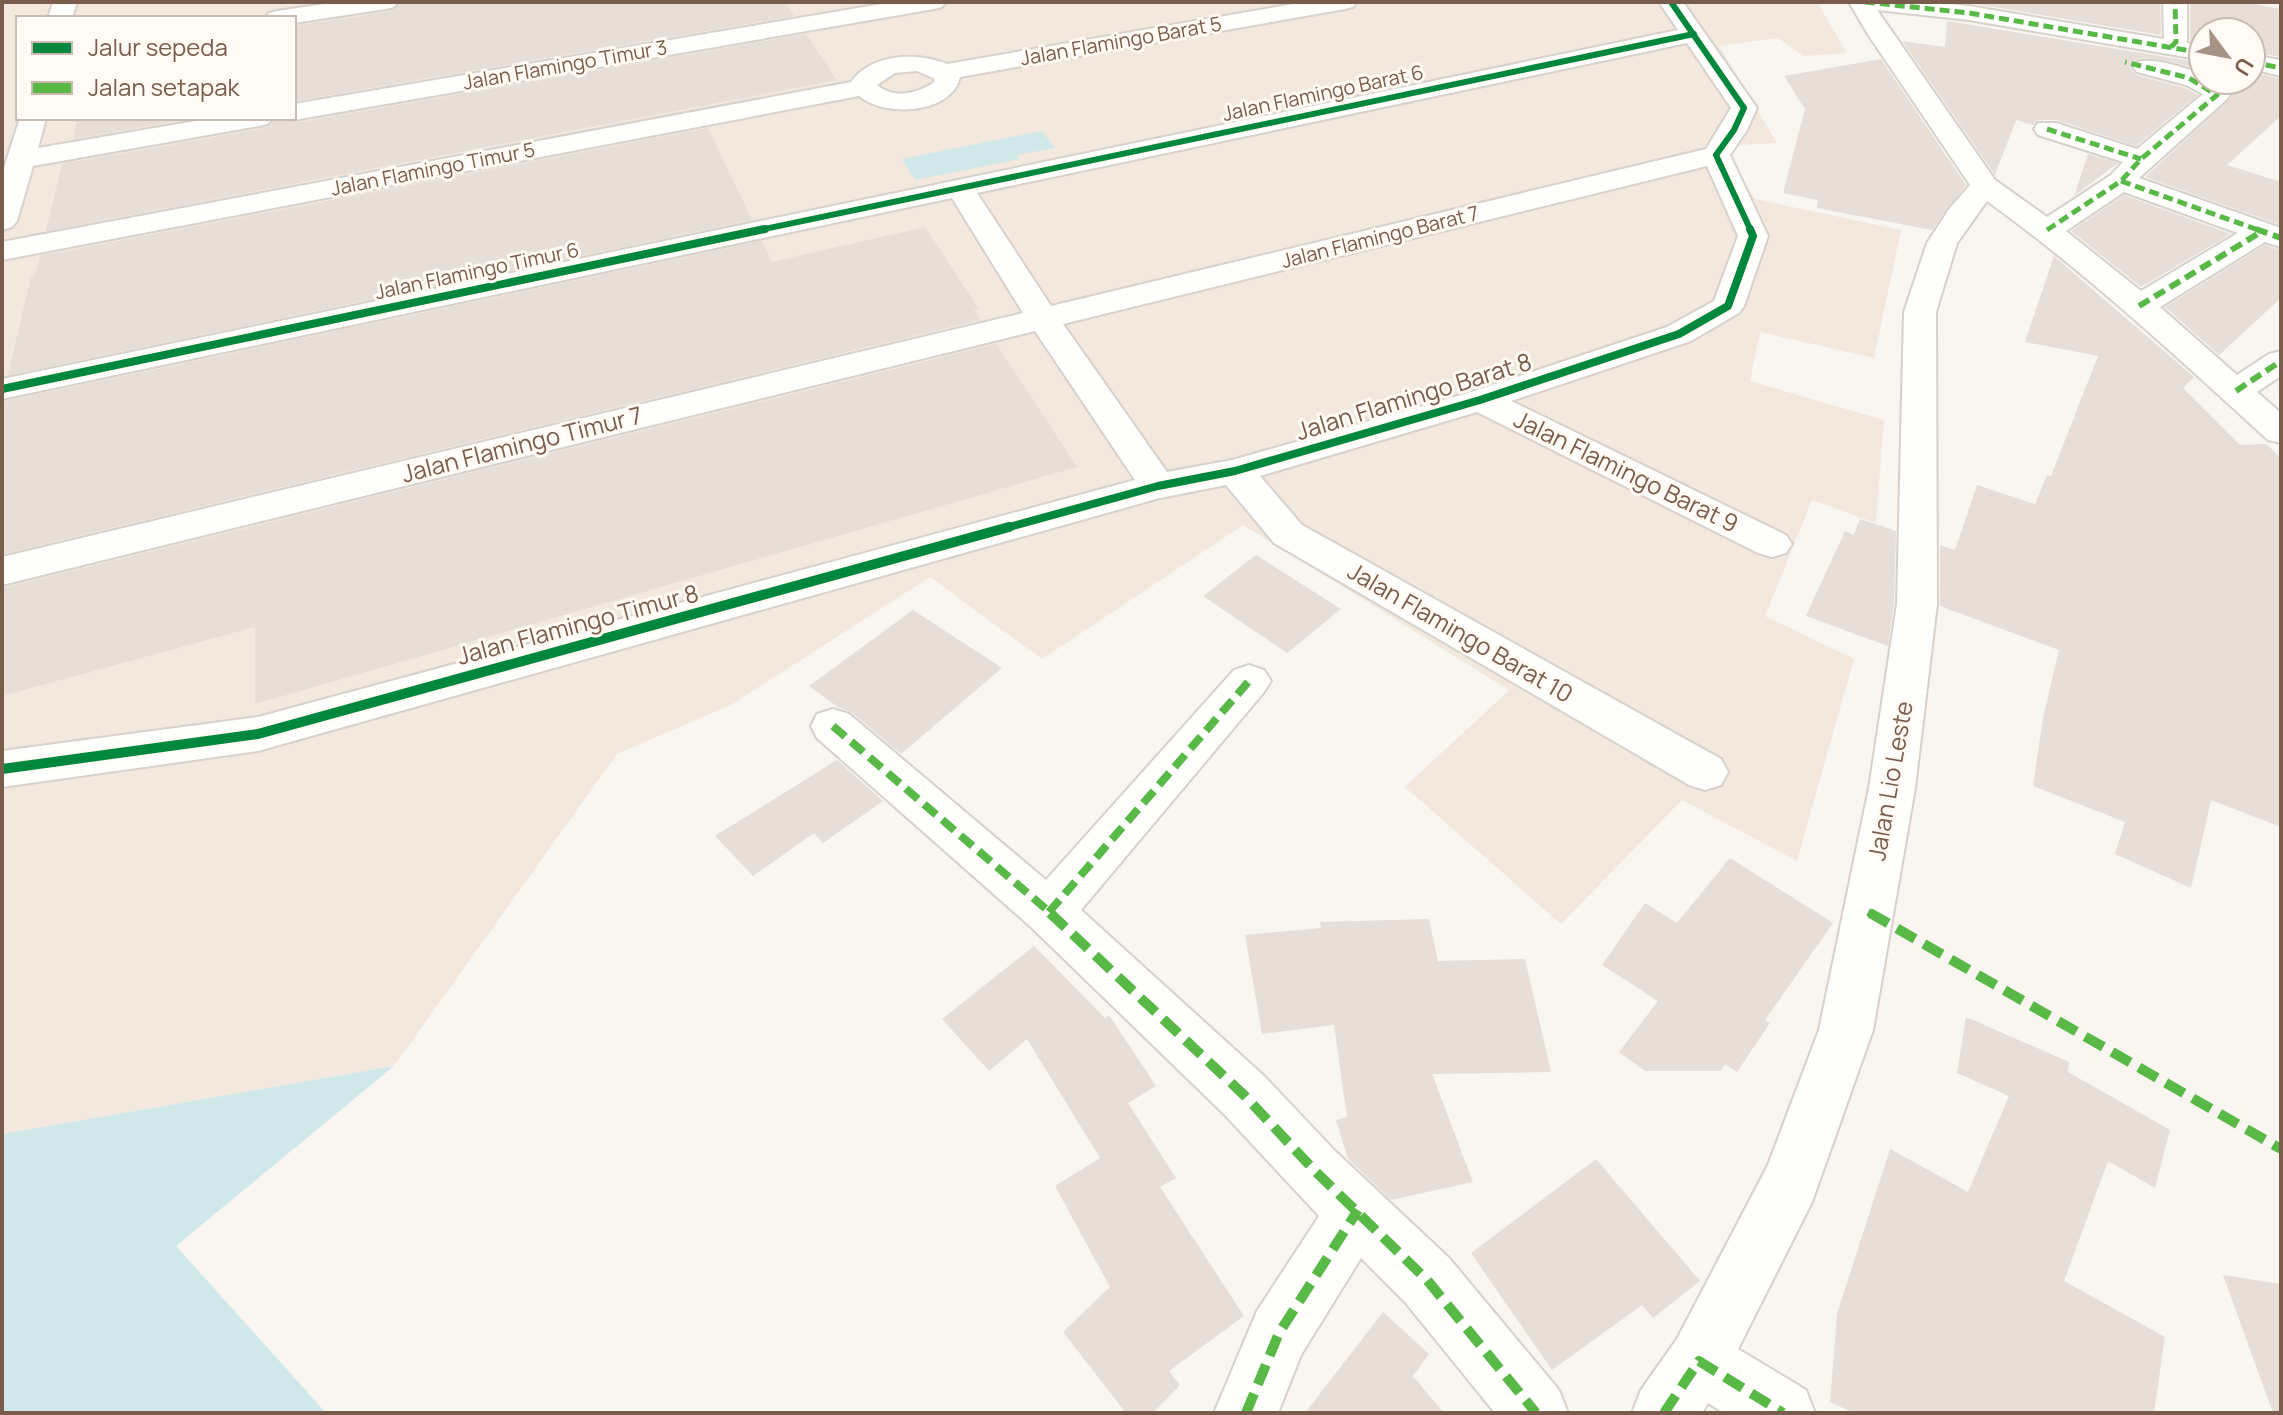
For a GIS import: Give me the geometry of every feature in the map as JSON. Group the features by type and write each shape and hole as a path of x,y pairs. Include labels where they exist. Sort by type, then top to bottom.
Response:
{"street":[{"path":"291,16 386,2"},
{"name":"Jalan Flamingo Timur 3","path":"296,112 830,10 934,2"},
{"name":"Jalan Flamingo Barat 5","path":"870,80 894,65 936,69 1345,2"},
{"path":"1671,2 1744,108 1734,130 1716,155"},
{"path":"1863,2 1969,13 2187,50"},
{"path":"1863,2 1879,33 1985,186 2047,230 2139,306 2281,432"},
{"path":"2171,47 2176,42 2175,2"},
{"path":"830,10 856,45 870,80 883,99 919,99 945,87 948,77 936,69 908,38 884,6"},
{"name":"Jalan Flamingo Barat 6","path":"960,188 1694,34"},
{"path":"2047,230 2121,181 2141,159 2217,95 2214,88 2199,81 2125,62"},
{"name":"Jalan Flamingo Timur 5","path":"2,251 870,80"},
{"path":"2,221 33,120"},
{"path":"23,159 247,120"},
{"path":"2047,129 2141,159"},
{"name":"Jalan Flamingo Barat 7","path":"1043,319 1716,155"},
{"name":"Jalan Flamingo Barat 8","path":"1158,486 1235,471 1480,400 1679,334 1728,306 1753,236 1716,155"},
{"path":"2121,181 2271,235"},
{"name":"Jalan Lio Leste","path":"1664,1413 1699,1361 1791,1181 1846,1030 1892,788 1917,604 1920,312 1928,274 1948,232 1959,212 1985,186"},
{"path":"960,188 1043,319 1158,486"},
{"name":"Jalan Flamingo Timur 6","path":"2,389 960,188"},
{"path":"2139,306 2271,235"},
{"name":"Jalan Flamingo Timur 7","path":"2,571 1043,319"},
{"path":"2236,391 2281,361"},
{"name":"Jalan Flamingo Barat 9","path":"1480,400 1772,544"},
{"name":"Jalan Flamingo Barat 10","path":"1235,471 1288,534 1705,772"},
{"name":"Jalan Flamingo Timur 8","path":"2,769 258,734 1158,486"},
{"path":"1049,912 1249,681"},
{"path":"833,726 1049,912 1244,1095 1315,1171 1427,1280 1536,1413"},
{"path":"1246,1413 1290,1310 1358,1210"},
{"path":"1699,1361 1783,1413"}],"shaded area":[{"path":"2,2 1817,2 1847,53 1803,56 1778,38 1719,46 1777,143 1720,146 1755,199 1901,230 1874,358 1760,332 1750,381 1884,420 1876,523 1812,500 1765,616 1854,659 1797,861 1682,800 1561,924 1405,787 1509,690 1243,525 1042,659 930,577 731,705 617,754 394,1066 2,1134"}],"water":[{"path":"1042,131 1055,148 1017,155 1019,159 915,180 902,159"},
{"path":"394,1066 176,1246 326,1413 2,1413 2,1134"}],"building":[{"path":"401,2 785,2 794,16 296,101 296,26 396,9"},
{"path":"1960,2 2160,2 2161,35 1970,3"},
{"path":"2190,2 2243,2 2281,9 2281,57 2267,55 2267,16 2190,16"},
{"path":"1947,21 2187,60 2187,66 2144,58 2135,60 2130,67 2136,75 2185,88 2187,96 2197,96 2136,146 2057,120 2038,120 2033,125 2016,120 1995,175 1902,41 1945,47"},
{"path":"806,34 837,80 46,231 62,164 260,129 270,126 274,120 295,123"},
{"path":"1881,59 1966,185 1932,230 1817,208 1818,200 1783,193 1805,109 1784,76"},
{"path":"2267,76 2281,79 2281,116 2227,165 2281,182 2281,225 2145,177 2232,97 2267,96"},
{"path":"77,120 183,120 73,139"},
{"path":"708,128 752,220 8,375 31,277 35,276 40,256"},
{"path":"2088,154 2118,163 2074,196"},
{"path":"2124,195 2231,234 2141,287 2071,231"},
{"path":"925,227 979,309 974,310 980,320 2,554 2,402 762,241 772,262"},
{"path":"2265,245 2281,250 2281,298 2219,355 2165,307"},
{"path":"2054,256 2194,377 2183,388 2240,445 2266,444 2281,458 2281,827 2211,800 2191,888 2115,854 2125,822 2033,786 2043,718 2059,650 1940,606 1940,545 1955,550 1977,485 2035,504 2047,475 2051,476 2098,356 2025,342"},
{"path":"996,344 1077,467 255,704 255,627 2,696 2,588"},
{"path":"1860,519 1896,531 1894,604 1888,646 1806,616 1845,531 1854,535"},
{"path":"1256,555 1341,609 1287,653 1203,596"},
{"path":"913,610 1002,668 901,754 851,712 838,707 809,686"},
{"path":"837,760 883,801 823,843 814,833 753,876 715,836"},
{"path":"1730,858 1833,923 1765,1020 1770,1023 1737,1072 1725,1064 1720,1071 1645,1071 1619,1052 1658,1001 1602,965 1645,903 1677,923"},
{"path":"1429,919 1438,961 1525,959 1551,1072 1432,1074 1473,1182 1391,1200 1348,1159 1336,1120 1347,1117 1334,1025 1262,1034 1245,935 1321,928 1320,922"},
{"path":"1034,946 1105,1018 1109,1015 1156,1086 1128,1103 1176,1178 1160,1187 1244,1316 1169,1371 1180,1385 1153,1413 1126,1413 1063,1332 1110,1287 1055,1186 1100,1158 1027,1039 989,1071 942,1019"},
{"path":"1966,1017 2069,1062 2068,1072 2170,1130 2155,1188 2108,1161 2064,1281 2165,1337 2154,1413 1854,1413 1830,1402 1837,1314 1890,1149 1968,1192 2009,1096 1957,1073"},
{"path":"1596,1159 1700,1281 1653,1318 1642,1305 1552,1370 1471,1253"},
{"path":"2223,1275 2281,1284 2281,1413 2273,1413"},
{"path":"1383,1312 1429,1354 1413,1376 1444,1413 1305,1413"}],"marked path":[{"path":"1865,2 1969,13 2187,50"},
{"path":"2171,47 2176,42 2175,2"},
{"path":"2047,230 2121,181 2141,159 2217,95 2189,78 2125,62"},
{"path":"2267,65 2281,68"},
{"path":"2047,129 2141,159"},
{"path":"2121,181 2281,238"},
{"path":"2139,306 2261,232"},
{"path":"2236,391 2281,361"},
{"path":"1049,912 1249,681"},
{"path":"833,726 1049,912 1244,1095 1315,1171 1427,1280 1536,1413"},
{"path":"1868,912 2281,1149"},
{"path":"1246,1413 1279,1333 1358,1210"},
{"path":"1664,1413 1699,1361 1783,1413"}],"cycle path":[{"path":"2,769 258,734 1158,486 1235,471 1480,400 1679,334 1728,306 1753,236 1716,155 1734,130 1744,108 1671,2"},
{"path":"2,389 1694,34"}]}
